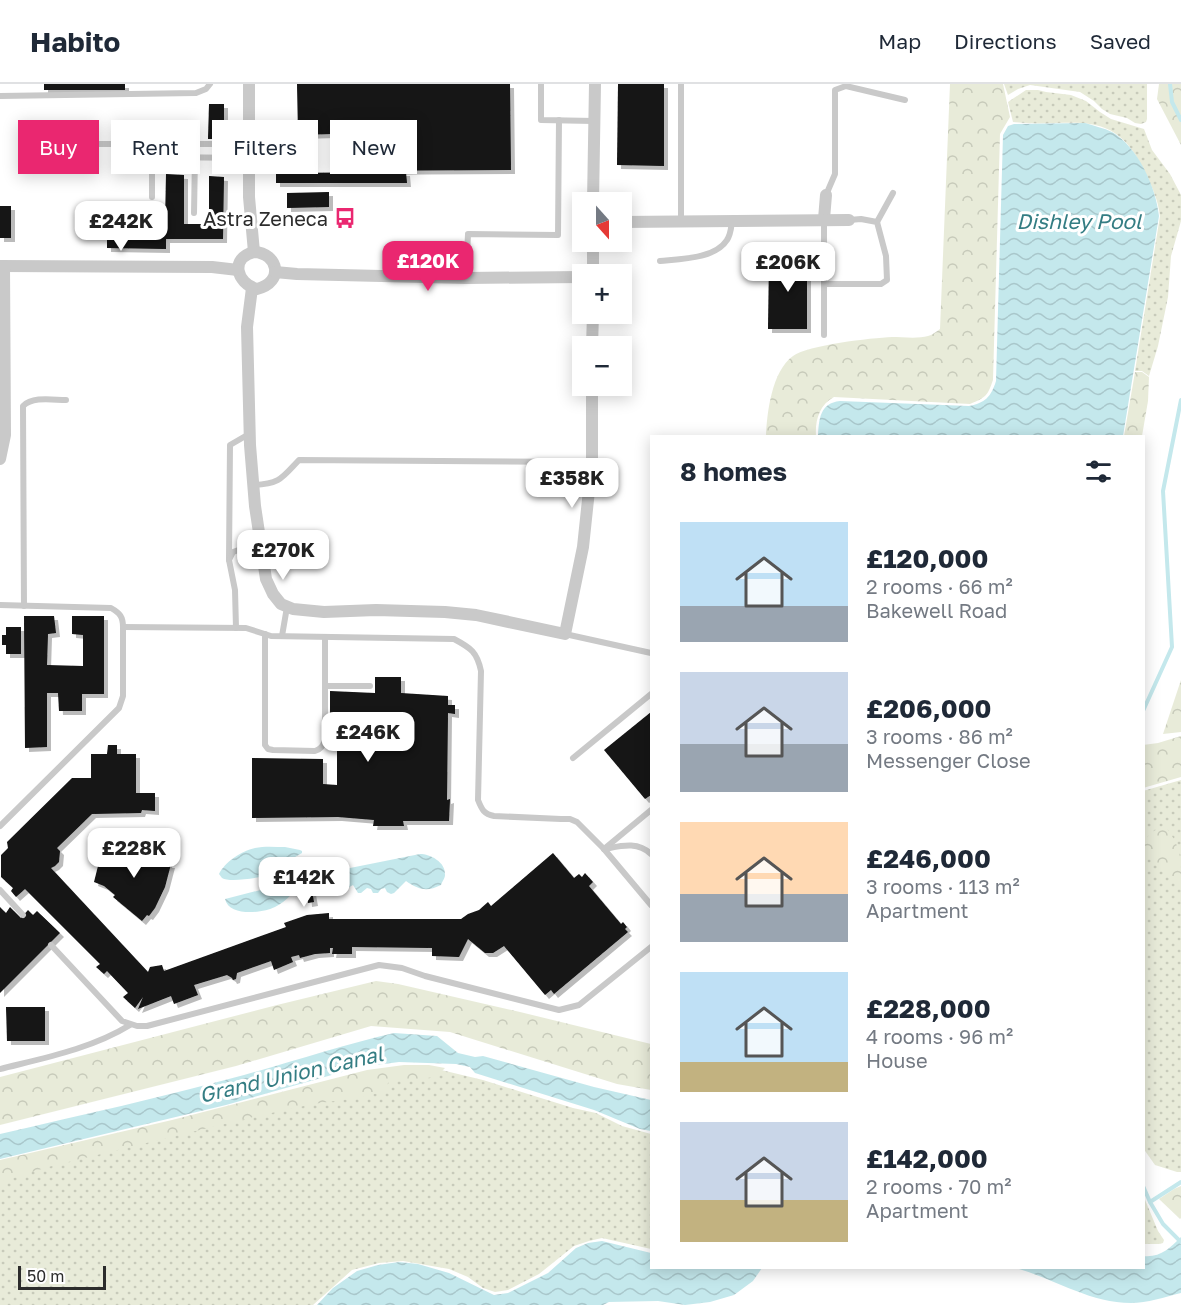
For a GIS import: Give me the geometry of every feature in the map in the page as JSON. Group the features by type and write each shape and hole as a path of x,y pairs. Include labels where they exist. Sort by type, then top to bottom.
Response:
{"street":[{"path":"248,120 249,84"},
{"path":"593,192 595,84"},
{"path":"249,174 254,252"},
{"path":"824,219 826,195"},
{"path":"632,222 849,220"},
{"path":"260,252 274,264 276,272 274,279 265,287 257,289 244,283 238,270 244,257 260,252"},
{"path":"0,459 5,435 2,266 212,267 238,270"},
{"path":"276,272 466,278 572,277"},
{"path":"252,288 247,327 249,434 266,579 281,604 293,609 444,612 476,615 565,634 583,547 592,462 592,396"}],"lane":[{"path":"0,96 196,93 206,89 210,84"},
{"path":"541,84 541,120 595,121"},
{"path":"681,84 681,222"},
{"path":"826,195 835,174 835,90 846,86 905,100"},
{"path":"466,278 468,234 558,235 559,120"},
{"path":"99,144 212,144"},
{"path":"152,174 152,197"},
{"path":"194,213 195,174"},
{"path":"824,284 886,282 888,278 885,256 877,222 893,193"},
{"path":"824,219 824,335"},
{"path":"849,220 861,219 877,222"},
{"path":"660,261 698,257 720,247 727,241 732,221"},
{"path":"24,606 24,406 32,400 66,400"},
{"path":"236,628 235,590 229,560 230,445 249,434"},
{"path":"254,485 268,485 279,481 299,460 592,462"},
{"path":"229,560 233,552 244,548 262,547"},
{"path":"0,605 111,608 121,614 123,619 122,703 0,826"},
{"path":"282,636 287,607"},
{"path":"123,627 246,628 271,636 454,639 469,647 478,657 481,671 478,800 481,808 486,814 494,816 570,819 577,822 604,849 650,904"},
{"path":"265,634 265,745 273,750 315,751 323,746 325,740 325,637"},
{"path":"565,634 650,653"},
{"path":"325,686 370,686"},
{"path":"573,758 650,695"},
{"path":"604,849 650,811"},
{"path":"604,849 636,845 650,853"},
{"path":"0,890 23,915"},
{"path":"51,945 122,1021 137,1026 147,1026 379,965 402,968 559,1010 579,1005 650,948"},
{"path":"0,1069 91,1044 116,1034 130,1025"}],"green space":[{"path":"950,84 1003,84 1010,117 1000,134 993,380 985,396 970,404 834,397 821,409 816,425 816,435 766,435 769,404 775,382 780,371 793,356 840,343 892,337 924,337 940,329"},
{"path":"1004,84 1147,84 1147,119 1141,124 1110,114 1080,92 1030,85 1008,95"},
{"path":"1159,84 1181,84 1181,145 1157,99"},
{"path":"1026,90 1071,95 1086,101 1111,119 1144,129 1152,150 1170,174 1181,195 1181,221 1171,256 1168,297 1149,376 1142,371 1135,371 1160,216 1151,186 1131,148 1117,135 1103,127 1071,123 1013,122 1008,102"},
{"path":"1135,372 1142,372 1149,377 1148,401 1142,435 1124,435"},
{"path":"1181,680 1181,732 1163,734"},
{"path":"1181,736 1181,777 1145,787 1145,745"},
{"path":"1181,780 1181,1172 1155,1165 1145,1151 1145,790"},
{"path":"1165,826 1174,840 1179,852 1181,883 1145,855 1145,841 1155,830"},
{"path":"376,981 398,984 650,1044 650,1090 617,1084 450,1032 371,1026 236,1066 0,1125 0,1077"},
{"path":"404,1065 429,1065 445,1068 440,1073 427,1078 391,1079 385,1091 363,1097 313,1104 253,1117 48,1167 0,1182 0,1160 172,1120 367,1070"},
{"path":"433,1068 596,1113 622,1126 650,1134 650,1249 602,1238 589,1241 574,1246 539,1274 508,1290 495,1292 449,1269 403,1261 379,1263 352,1270 313,1305 0,1305 0,1162"},
{"path":"1181,1186 1181,1218 1180,1219 1159,1199"},
{"path":"1145,1200 1164,1240 1159,1244 1145,1244"}],"water":[{"name":"Dishley Pool","path":"1085,123 1112,132 1130,147 1150,181 1159,216 1123,435 818,435 822,413 833,402 969,406 983,401 992,391 996,381 1003,135 1008,126"},
{"path":"285,847 300,850 302,853 290,860 283,872 234,880 222,878 219,874 229,861 250,849"},
{"path":"420,854 433,857 443,866 445,875 441,885 423,889 406,881 391,894 385,888 378,893 373,893 367,888 358,893 353,885 346,889 340,882 326,890 322,886 325,873"},
{"path":"284,885 291,895 270,909 255,912 239,911 228,905 225,899 229,898"},
{"name":"Grand Union Canal","path":"394,1033 437,1036 458,1053 475,1057 483,1056 594,1087 650,1100 650,1131 594,1110 475,1073 470,1067 456,1064 399,1062 360,1067 226,1105 0,1159 0,1134 214,1083"},
{"path":"1181,1237 1181,1293 1150,1301 1131,1303 1101,1299 1019,1269 1145,1269 1145,1256 1160,1254"},
{"path":"602,1241 650,1253 650,1269 761,1269 753,1281 734,1295 710,1302 685,1305 658,1301 609,1302 603,1305 317,1305 333,1288 357,1271 399,1262 418,1264 449,1273 494,1295 508,1293 548,1273 576,1248"}],"building":[{"path":"44,84 125,84 125,90 44,90"},
{"path":"297,84 510,84 511,170 417,171 417,120 330,120 330,134 318,134 318,120 298,120"},
{"path":"618,84 664,84 664,166 617,165"},
{"path":"209,104 224,104 224,120 212,120 212,139 208,139"},
{"path":"166,174 184,175 184,224 209,224 209,176 224,177 223,239 166,239 166,249 107,248 107,221 165,222"},
{"path":"276,174 406,174 407,183 276,183"},
{"path":"329,192 329,207 287,208 287,193"},
{"path":"0,206 11,206 11,238 0,238"},
{"path":"769,257 807,257 807,329 768,329"},
{"path":"24,616 54,616 56,633 48,634 47,665 83,666 83,635 72,634 72,616 104,616 104,694 82,694 82,711 59,711 58,693 47,693 47,747 25,748"},
{"path":"6,627 21,627 21,654 6,654 6,645 2,645 2,635 6,635"},
{"path":"375,677 401,677 401,693 448,696 448,705 455,705 455,714 448,713 447,800 450,799 449,821 403,821 404,826 373,826 374,820 338,817 252,818 252,758 323,759 323,784 337,785 337,721 330,721 330,691 375,693"},
{"path":"650,713 650,796 645,799 604,750"},
{"path":"108,745 117,745 117,754 136,754 136,793 155,793 155,811 92,814 57,848 60,851 59,862 51,868 148,972 150,967 162,965 164,971 286,927 284,923 307,915 329,913 329,919 461,919 479,910 488,902 491,906 553,853 574,878 579,874 582,877 585,873 593,882 589,886 621,924 623,922 628,932 554,994 551,990 545,995 504,946 493,953 485,953 468,939 459,957 432,956 432,948 352,947 352,954 332,954 333,948 330,948 330,953 300,958 299,955 291,957 293,962 274,970 271,961 237,973 236,979 233,980 227,975 194,985 198,995 174,1004 171,996 138,1009 143,997 135,1008 123,997 128,993 107,971 104,974 96,967 100,964 25,889 16,897 11,891 13,888 1,877 1,855 8,848 7,842 72,778 91,778 91,754 107,754"},
{"path":"109,845 120,851 169,857 168,864 171,864 165,887 155,908 142,921 113,897 115,895 104,886 94,882 99,862"},
{"path":"308,869 313,875 310,880 314,902 308,903 306,881 300,876 301,871"},
{"path":"0,907 6,913 10,907 21,918 28,910 33,915 37,911 60,933 0,993"},
{"path":"6,1007 45,1007 45,1041 7,1041"}],"waterway":[{"path":"1170,84 1172,102 1181,120"},
{"path":"1145,707 1172,647 1163,491 1181,400"},
{"path":"1150,1202 1181,1182"},
{"path":"1145,1191 1163,1224 1181,1242"}],"place":[{"name":"Astra Zeneca","path":"345,218"}]}
